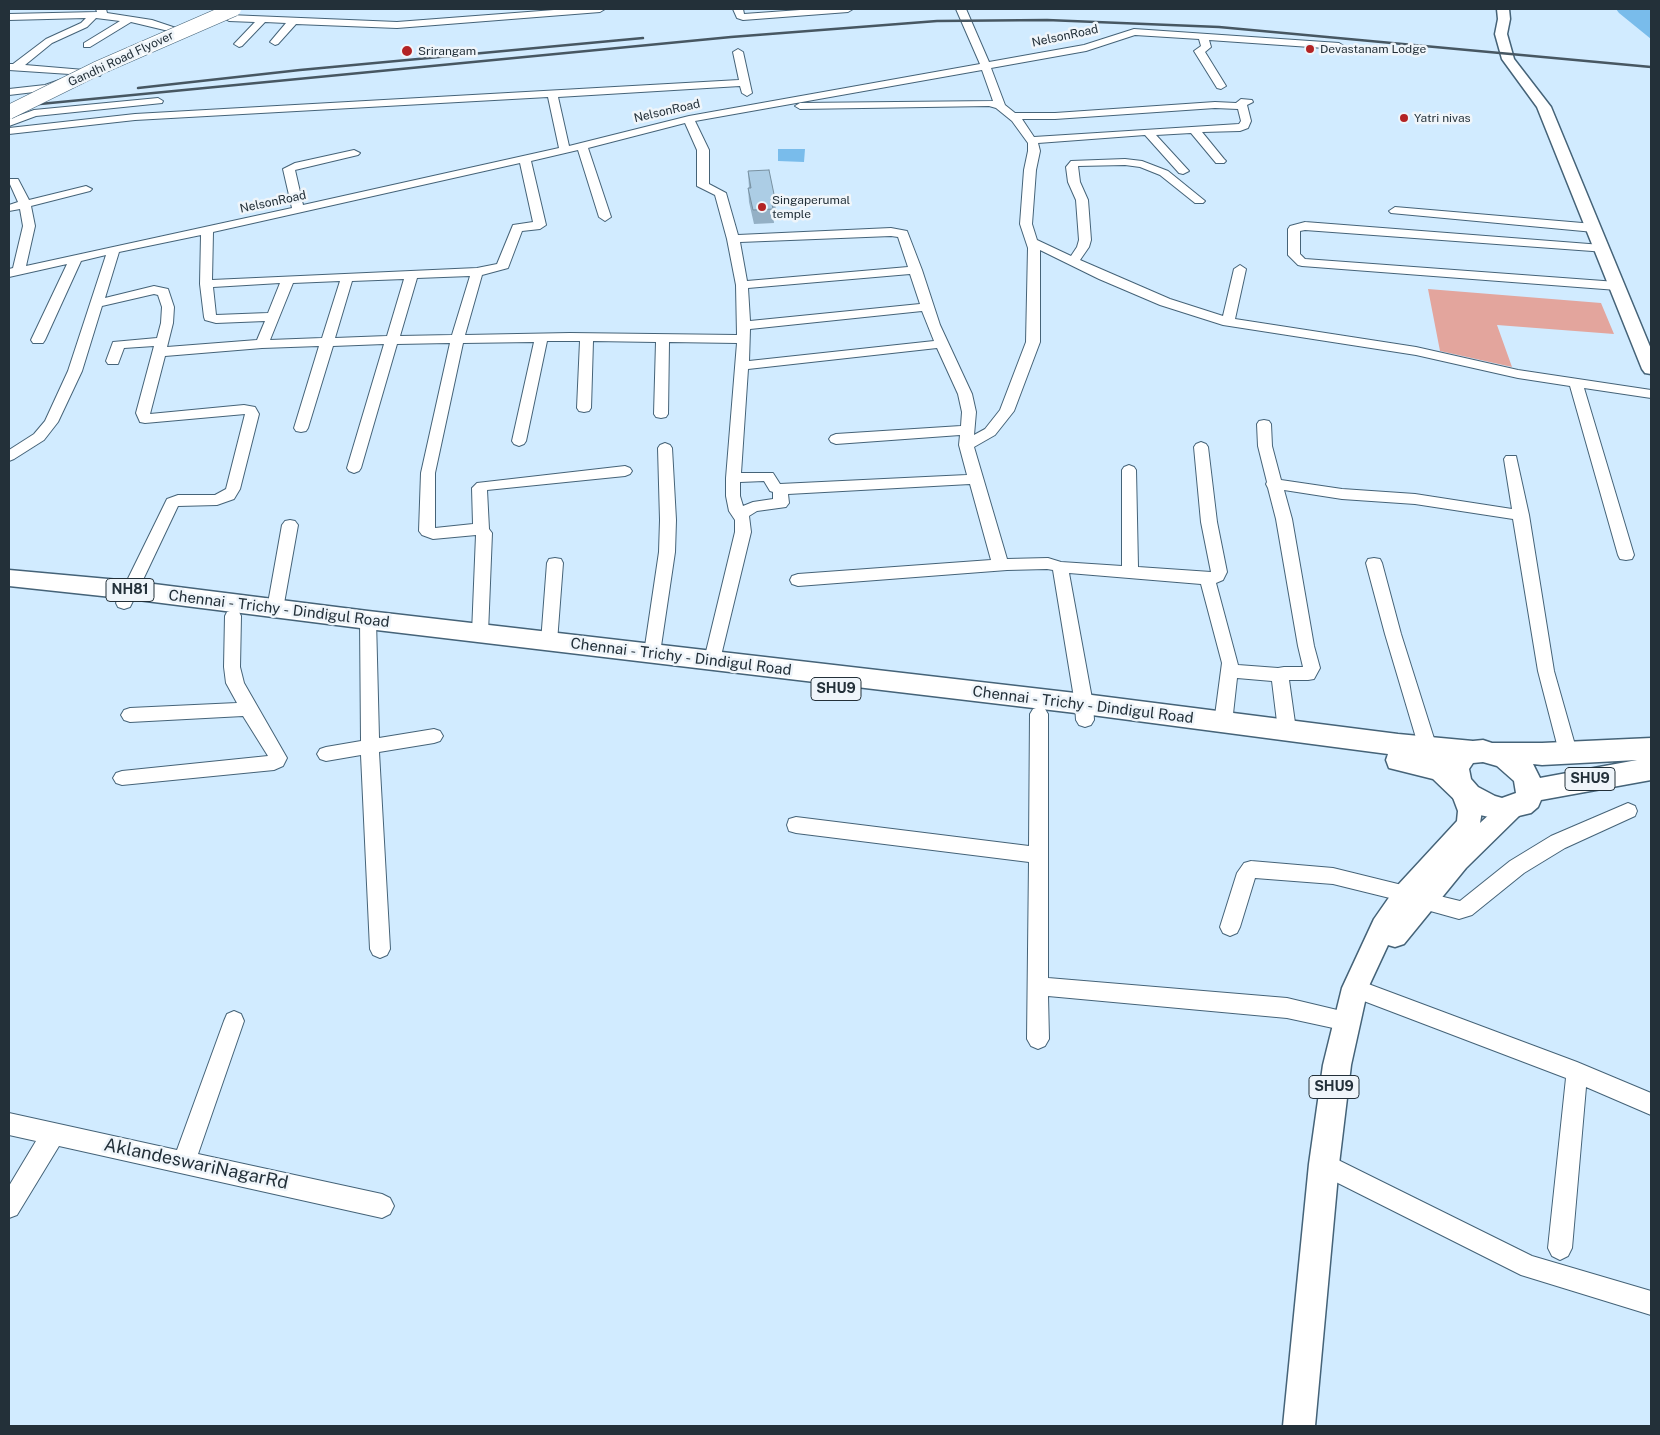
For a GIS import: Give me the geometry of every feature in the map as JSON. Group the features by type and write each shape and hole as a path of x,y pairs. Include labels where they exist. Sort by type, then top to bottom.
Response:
{"highway":[{"name":"Chennai - Trichy - Dindigul Road","path":"9,578 127,596 643,665 1038,714 1084,712 1223,722 1428,748 1484,752 1568,752 1651,749"},
{"name":"Chennai - Trichy - Dindigul Road","path":"9,590 127,596"},
{"name":"Chennai - Trichy - Dindigul Road","path":"368,627 480,633 712,660 1084,712 1410,762 1432,766 1443,771 1468,795 1490,807 1593,778 1651,769"},
{"name":"Chennai - Trichy - Dindigul Road","path":"1484,752 1511,761 1524,773 1529,782 1521,799"},
{"name":"SHU9","path":"1461,787 1456,777 1455,769 1458,761 1464,755 1484,752"}],"main road":[{"path":"1503,9 1504,19 1501,34 1508,59 1544,107 1651,369"},
{"name":"Gandhi Road Flyover","path":"9,112 96,69 231,12"},
{"name":"SHU9","path":"1313,1426 1337,1065 1347,1021 1360,990 1393,937 1414,898 1468,826 1470,811 1461,787"},
{"name":"SHU9","path":"1414,898 1457,861 1521,799"},
{"name":"SHU9","path":"1299,1426 1330,1167 1360,990"}],"street":[{"path":"9,92 47,88 177,30 245,9"},
{"path":"12,67 99,73 231,12 261,21 292,22 406,21 510,12 600,9"},
{"path":"738,9 740,16 743,17 848,9"},
{"path":"961,9 986,66 1000,106"},
{"path":"9,17 99,13 152,23 177,30"},
{"path":"12,67 49,41 84,25 99,13"},
{"path":"87,45 130,20"},
{"path":"238,44 261,21"},
{"path":"264,34 279,21"},
{"path":"276,42 292,22"},
{"name":"NelsonRoad","path":"12,273 565,150 689,119 1086,48 1133,32 1338,46"},
{"path":"1203,37 1206,48 1199,51 1221,86"},
{"path":"738,52 750,108"},
{"path":"9,131 135,117 744,83"},
{"path":"552,94 565,150"},
{"path":"9,123 34,113 158,101"},
{"path":"772,104 830,107 990,103 1000,106 1013,116 1031,140 1034,151 1030,170 1026,224 1032,242 1033,342 1007,411 990,432 966,445"},
{"path":"1013,116 1055,116 1244,104 1246,121 1244,126 1240,128 1194,129 1031,140"},
{"path":"1144,109 1153,132 1183,171"},
{"path":"64,125 69,110"},
{"path":"689,119 703,150 703,186 720,193 733,239 742,285 743,332 733,496 737,511 743,519 743,532 712,660"},
{"path":"1194,129 1220,161"},
{"path":"582,146 605,217"},
{"path":"298,210 289,169 354,153"},
{"path":"206,284 288,279 411,276 477,272 501,268 504,265 517,228 540,225 525,159"},
{"path":"1073,261 1085,240 1082,200 1074,182 1072,167 1075,163 1125,162 1142,164 1164,173 1199,201"},
{"path":"12,273 28,226 26,204 14,180"},
{"path":"9,208 86,190"},
{"path":"1395,211 1594,228"},
{"path":"1602,249 1305,226 1294,229 1294,255 1302,262 1618,286"},
{"path":"207,230 206,284 212,318 273,316"},
{"path":"733,239 899,233 904,235 927,307 965,394 968,412 966,445 998,560 1005,565"},
{"path":"1032,242 1103,276 1165,302 1228,322 1416,352 1518,374 1651,394"},
{"path":"9,456 39,437 52,422 75,371 114,250"},
{"path":"38,340 76,258"},
{"path":"1228,322 1240,269"},
{"path":"742,285 916,270"},
{"path":"477,272 458,339 428,473 427,532 433,534 481,530"},
{"path":"354,468 411,276"},
{"path":"301,428 329,342 347,277"},
{"path":"262,344 288,279"},
{"path":"98,303 161,290 164,292 168,307 167,323 143,413 145,419 244,409 250,410 252,414 233,489 229,496 217,500 178,500 172,503 127,596"},
{"path":"113,361 118,345 160,346 458,339 663,338 743,332 927,307"},
{"path":"519,441 541,338"},
{"path":"584,408 587,338"},
{"path":"661,414 663,338"},
{"path":"741,366 942,344"},
{"path":"1576,383 1626,555"},
{"path":"1230,671 1280,675 1306,674 1312,668 1306,646 1284,519 1273,484 1265,446 1264,424"},
{"path":"836,439 967,430"},
{"path":"798,580 1005,565 1048,564 1215,578 1220,572 1210,522 1201,447"},
{"path":"652,653 667,552 668,520 665,448"},
{"path":"1511,459 1546,672 1568,752"},
{"path":"1130,470 1130,572"},
{"path":"480,633 484,535 481,530 479,488 482,486 625,471"},
{"path":"733,478 768,476 775,488 780,489 976,479"},
{"path":"1273,484 1342,494 1415,499 1521,515"},
{"path":"740,513 746,512 752,507 781,503 780,489"},
{"path":"122,778 275,763 278,758 248,709 233,675 253,613 290,525"},
{"path":"1374,562 1393,634 1428,748"},
{"path":"549,642 555,563"},
{"path":"1060,566 1084,712"},
{"path":"1207,578 1230,663 1223,722"},
{"path":"368,627 370,746 380,949"},
{"path":"1280,675 1287,730"},
{"path":"130,716 248,709"},
{"path":"1038,714 1038,1039"},
{"path":"326,754 434,736"},
{"path":"1230,927 1247,873 1251,869 1333,876 1459,910 1466,910 1517,866 1558,842 1628,811"},
{"path":"796,825 1037,855"},
{"path":"1038,986 1287,1008 1347,1021"},
{"path":"1360,990 1577,1072 1651,1104"},
{"path":"184,1162 234,1021"},
{"path":"1560,1248 1577,1072"},
{"name":"AklandeswariNagarRd","path":"9,1124 382,1206"},
{"path":"9,1207 54,1133"},
{"path":"1330,1167 1529,1267 1651,1302"}],"shaded area":[{"path":"1428,289 1601,303 1614,334 1497,325 1512,367 1440,351"}],"water":[{"path":"1616,9 1651,9 1651,39 1619,13"},
{"path":"778,149 805,149 804,162 778,161"}],"building":[{"path":"769,170 775,199 771,199 773,209 753,210 748,188 751,188 748,171"}],"railway":[{"path":"9,107 731,37 937,21 1047,20 1219,27 1651,67"},
{"path":"138,88 300,70 643,38"}],"place":[{"name":"Devastanam Lodge","path":"1310,49"},
{"name":"Srirangam","path":"407,51"},
{"name":"Yatri nivas","path":"1404,118"},
{"name":"Singaperumal temple","path":"762,207"}]}
